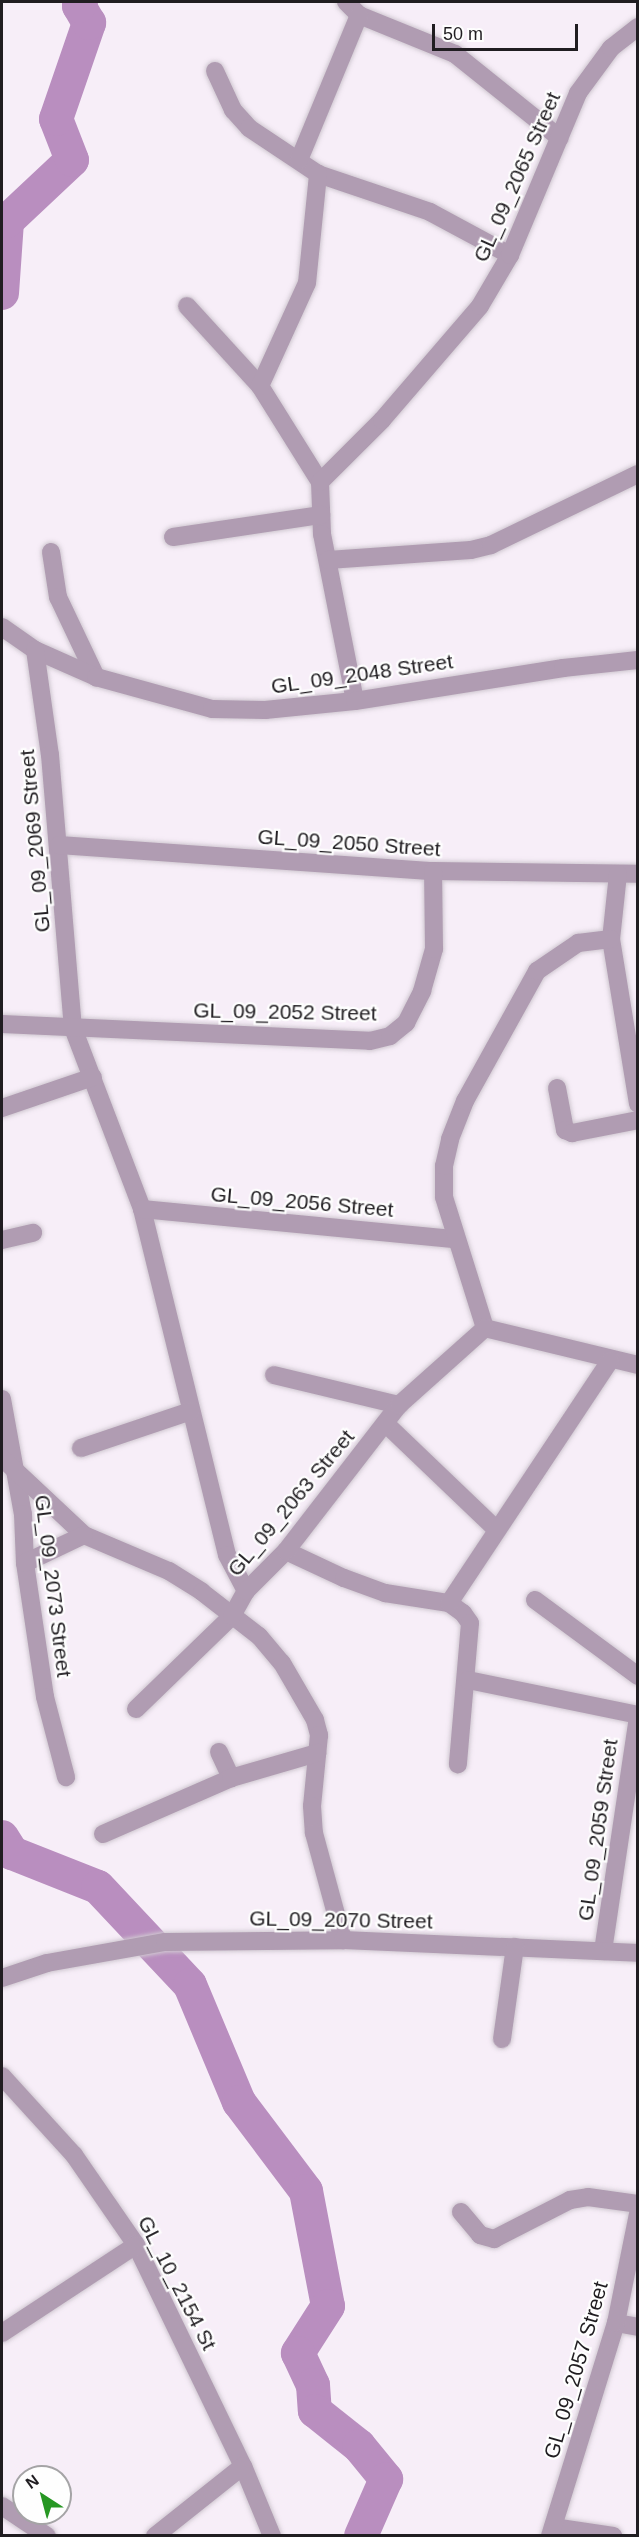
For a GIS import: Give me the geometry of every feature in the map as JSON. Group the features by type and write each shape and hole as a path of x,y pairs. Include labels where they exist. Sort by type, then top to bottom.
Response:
{"street":[{"path":"346,2 359,15 455,54 560,138"},
{"path":"299,160 359,15"},
{"name":"GL_09_2065 Street","path":"320,482 382,420 480,306 510,255 590,72 611,48 638,27"},
{"path":"215,71 233,110 249,128 318,174 430,212 510,255"},
{"path":"260,386 307,283 318,174"},
{"path":"187,306 260,386 320,482 321,515 328,560 355,701"},
{"path":"328,560 471,550 491,545 638,474"},
{"path":"173,537 321,515"},
{"path":"51,552 58,597 96,677"},
{"name":"GL_09_2048 Street","path":"2,627 35,650 96,677 212,709 265,710 355,701 563,668 638,660"},
{"name":"GL_09_2069 Street","path":"35,650 59,845 73,1028 142,1209 227,1555 246,1591"},
{"name":"GL_09_2050 Street","path":"59,845 433,872 638,874"},
{"name":"GL_09_2052 Street","path":"2,1024 370,1041 390,1036 406,1023 422,991 434,949 433,872"},
{"path":"618,874 611,939 632,1046 638,1104"},
{"path":"611,939 578,943 537,971 465,1101 444,1166 444,1197 485,1329 610,1361 638,1365"},
{"path":"2,1108 93,1077"},
{"path":"557,1088 565,1130 572,1132 638,1120"},
{"name":"GL_09_2056 Street","path":"142,1209 456,1239"},
{"path":"2,1240 33,1233"},
{"name":"GL_09_2063 Street","path":"136,1709 232,1616 246,1591 286,1551 399,1405 485,1329"},
{"path":"449,1603 610,1361"},
{"path":"274,1374 399,1405"},
{"name":"GL_09_2073 Street","path":"2,1399 8,1464 23,1514 25,1563 45,1697 66,1777"},
{"path":"81,1448 190,1410"},
{"path":"386,1424 497,1530"},
{"path":"8,1464 84,1535 169,1571 259,1636 282,1664 315,1720 319,1735 312,1806 314,1833 343,1940"},
{"path":"25,1563 84,1535"},
{"path":"286,1551 386,1593 449,1603 470,1623 468,1680 458,1764"},
{"path":"535,1600 638,1676"},
{"path":"468,1680 638,1715"},
{"name":"GL_09_2059 Street","path":"603,1951 638,1715"},
{"path":"219,1752 231,1778"},
{"path":"103,1834 231,1778 317,1753"},
{"name":"GL_09_2070 Street","path":"2,1978 47,1963 165,1942 343,1940 638,1953"},
{"path":"502,2039 515,1947"},
{"name":"GL_10_2154 St","path":"2,2076 74,2155 136,2246 243,2466 272,2535"},
{"path":"461,2212 480,2235 494,2239 570,2200 588,2197 638,2204"},
{"name":"GL_09_2057 Street","path":"551,2531 616,2323 638,2214"},
{"path":"2,2333 136,2246"},
{"path":"616,2323 638,2327"},
{"path":"155,2535 243,2466"},
{"path":"2,2506 47,2535"},
{"path":"551,2531 613,2535"}],"waterway":[{"path":"2,293 7,221 72,160 56,119 89,23 79,6 81,2"},
{"path":"2,1837 12,1853 98,1887 190,1985 239,2102 306,2191 328,2306 298,2353 313,2385 315,2411 359,2446 386,2479 361,2536"}]}
